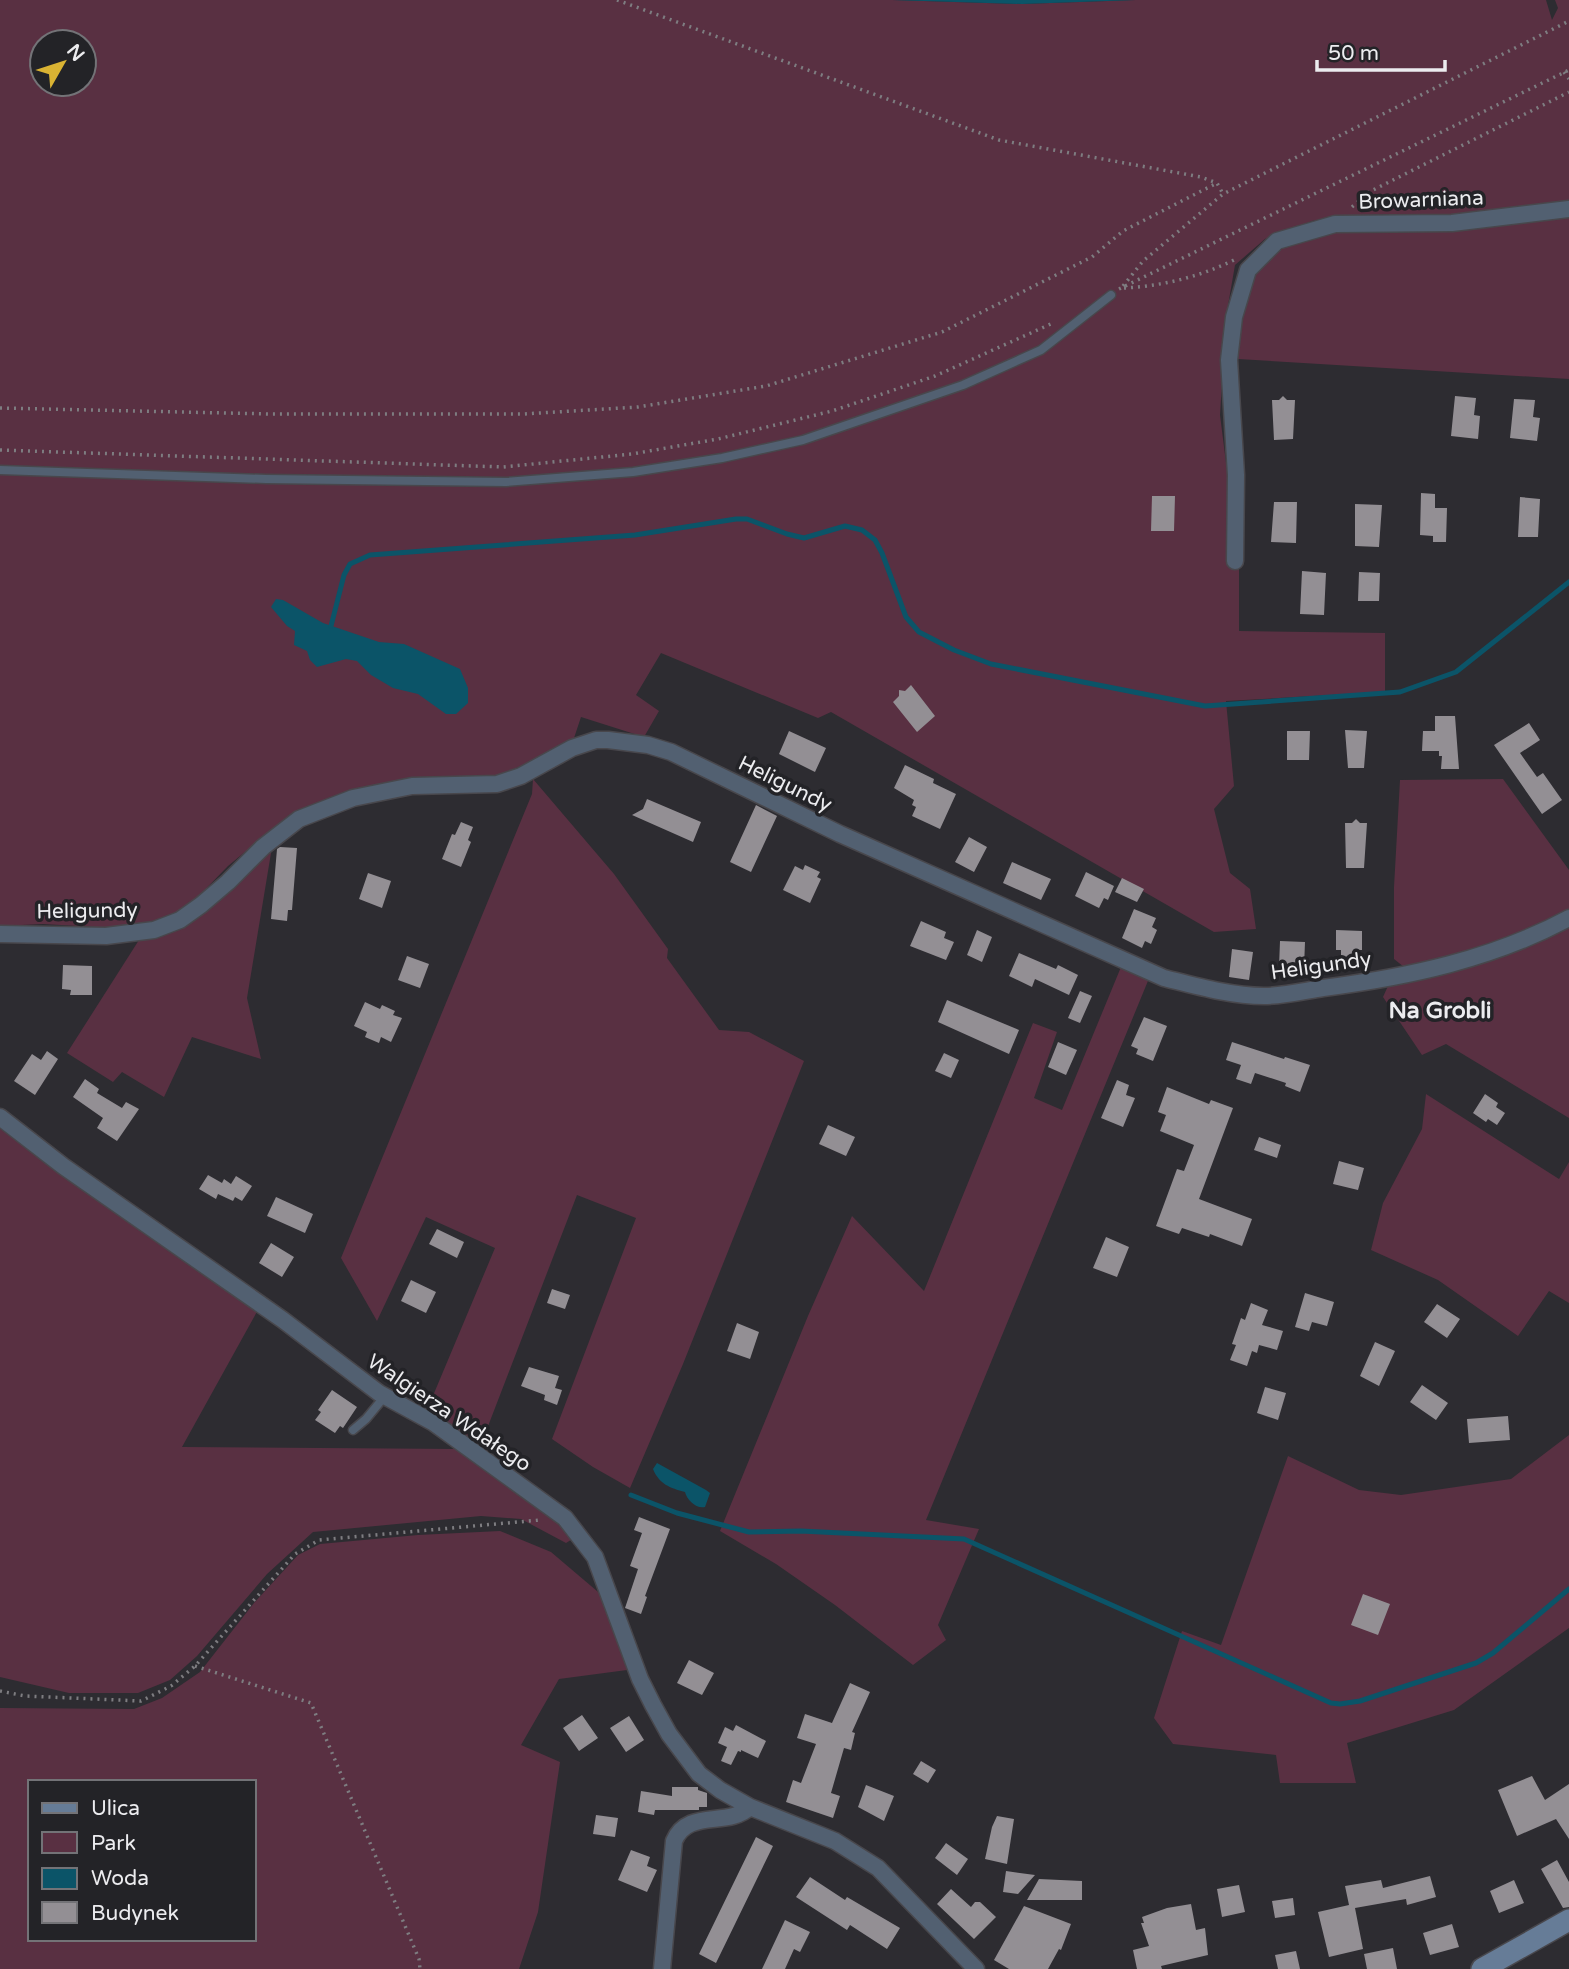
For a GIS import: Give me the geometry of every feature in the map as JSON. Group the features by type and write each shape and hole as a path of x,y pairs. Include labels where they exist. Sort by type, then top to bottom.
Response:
{"street":[{"name":"Browarniana","path":"1235,561 1236,475 1229,360 1234,317 1248,270 1277,241 1333,224 1452,223 1569,209"},
{"name":"Heligundy","path":"0,934 106,936 154,930 180,920 201,905 263,847 299,819 353,798 412,786 497,784 521,776 572,748 596,740 628,742 671,752 840,834 1164,978 1200,988 1264,996 1358,984 1478,957 1569,918"},
{"name":"Walgierza Wdałego","path":"0,1117 63,1166 283,1320 385,1396 434,1423 565,1518 594,1557 640,1679 669,1734 699,1773 720,1790 750,1807 835,1841 878,1867 976,1969"},
{"path":"662,1969 674,1841 678,1831 690,1823 743,1814 750,1807"},
{"path":"1482,1969 1569,1920"}],"lane":[{"path":"0,470 265,479 506,482 633,472 722,458 803,440 963,385 1041,350 1111,295"},
{"path":"353,1430 385,1396"}],"path":[{"path":"617,0 999,140 1179,172 1217,183 1223,194"},
{"path":"1122,288 1143,261 1223,194 1569,21"},
{"path":"1111,295 1567,71 1569,79"},
{"path":"1333,224 1369,192 1569,92"},
{"path":"0,408 271,414 523,415 638,407 766,386 942,332 1092,257 1123,231 1217,183"},
{"path":"1122,288 1155,286 1178,281 1243,256"},
{"path":"0,450 503,467 632,454 718,439 832,411 935,376 1062,318"},
{"path":"0,1691 25,1696 141,1701 171,1686 195,1666 295,1554 319,1540 565,1518"},
{"path":"195,1666 312,1703 419,1959 420,1969"}],"green space":[{"path":"0,0 893,0 1022,4 1135,0 1546,0 1552,20 1558,8 1555,0 1569,0 1569,379 1238,359 1241,315 1252,275 1279,247 1337,231 1459,231 1460,216 1393,214 1336,216 1312,221 1265,239 1235,265 1226,317 1220,415 1239,566 1239,631 1385,633 1385,692 1226,701 1234,786 1214,809 1230,873 1250,889 1256,929 1214,932 831,712 818,718 661,653 636,695 659,711 644,737 581,717 574,738 535,761 492,777 389,782 349,792 288,816 228,866 195,900 170,917 147,924 113,928 43,924 0,926"},
{"path":"533,779 614,874 668,949 667,958 719,1030 749,1032 804,1061 683,1364 630,1488 552,1439 636,1218 577,1195 480,1447 427,1410 495,1248 426,1217 377,1321 341,1258 532,794"},
{"path":"1503,779 1569,870 1569,909 1541,928 1508,943 1404,967 1394,959 1394,887 1400,780"},
{"path":"273,841 247,998 261,1059 192,1037 164,1097 122,1072 113,1082 67,1053 139,940 179,927"},
{"path":"1569,925 1569,1118 1446,1044 1422,1055 1383,997 1388,986 1515,952"},
{"path":"1121,967 1150,976 926,1520 979,1529 938,1625 946,1640 913,1665 776,1564 720,1531 852,1216 924,1291 1033,1023 1057,1032 1034,1098 1062,1110"},
{"path":"1426,1094 1559,1179 1569,1162 1569,1303 1549,1291 1518,1336 1438,1280 1371,1250 1383,1203 1422,1129"},
{"path":"0,1126 13,1138 259,1308 182,1447 457,1449 541,1509 574,1538 566,1543 521,1519 481,1516 313,1532 267,1574 197,1656 170,1680 138,1693 69,1693 0,1677"},
{"path":"1569,1435 1569,1628 1454,1710 1347,1743 1356,1783 1280,1783 1276,1755 1173,1744 1154,1718 1182,1631 1221,1645 1288,1456 1359,1490 1401,1495 1511,1479"},
{"path":"500,1531 551,1552 604,1597 627,1670 559,1679 521,1745 560,1762 538,1912 519,1969 0,1969 0,1708 134,1709 162,1698 200,1672 254,1603 298,1555 320,1544"}],"water":[{"path":"893,0 1135,0 1022,4"},
{"path":"276,599 283,600 323,623 379,642 404,644 460,669 468,688 468,703 456,714 446,714 418,694 393,688 371,675 357,661 346,659 317,667 310,660 307,651 294,645 295,631 287,626 271,607"},
{"path":"657,1463 710,1493 705,1507 695,1505 685,1492 662,1482 653,1469"}],"building":[{"path":"1283,396 1287,400 1295,400 1293,439 1274,440 1272,400 1279,400"},
{"path":"1455,396 1476,398 1474,415 1480,416 1478,439 1451,436"},
{"path":"1514,399 1535,400 1533,417 1540,418 1537,441 1510,438"},
{"path":"1421,493 1435,494 1435,508 1447,508 1446,542 1433,542 1433,536 1420,535"},
{"path":"1152,496 1175,496 1174,531 1151,531"},
{"path":"1520,497 1540,499 1538,537 1518,537"},
{"path":"1274,502 1297,502 1296,543 1271,542"},
{"path":"1355,504 1382,505 1379,547 1355,546"},
{"path":"1302,571 1326,573 1324,615 1300,614"},
{"path":"1359,572 1380,573 1379,601 1358,601"},
{"path":"911,685 935,716 917,732 893,702 899,696 899,690 905,691"},
{"path":"1435,716 1455,716 1459,769 1441,769 1442,756 1439,756 1439,751 1422,751 1423,731 1435,731"},
{"path":"1529,723 1540,740 1520,753 1537,777 1543,773 1562,800 1542,814 1494,745"},
{"path":"1345,730 1367,731 1364,768 1348,768"},
{"path":"789,731 826,748 815,772 779,754"},
{"path":"1287,731 1310,731 1309,760 1287,760"},
{"path":"905,765 934,779 933,783 956,794 940,829 912,816 916,807 912,805 914,800 894,788"},
{"path":"647,799 701,822 693,842 632,815 643,809"},
{"path":"756,805 777,816 751,872 730,862"},
{"path":"1356,819 1360,823 1367,823 1364,868 1346,868 1345,823 1352,823"},
{"path":"461,822 473,827 468,840 471,842 461,867 442,859 452,834 455,835"},
{"path":"969,837 987,847 974,872 955,862"},
{"path":"297,848 292,910 288,910 287,921 271,919 277,849"},
{"path":"1012,862 1051,879 1041,900 1003,883"},
{"path":"805,865 820,872 817,877 821,879 810,903 783,890 795,866 803,870"},
{"path":"1086,872 1114,886 1108,900 1104,898 1099,908 1075,896"},
{"path":"368,873 391,881 382,908 359,899"},
{"path":"1122,878 1144,889 1137,902 1115,892"},
{"path":"1134,909 1156,918 1152,927 1157,930 1151,944 1145,941 1142,948 1122,938"},
{"path":"921,921 946,932 944,938 954,942 946,960 910,946"},
{"path":"977,930 992,937 982,962 967,955"},
{"path":"1336,930 1362,931 1362,950 1357,950 1357,959 1341,958 1341,950 1336,950"},
{"path":"1280,941 1305,942 1304,968 1279,967"},
{"path":"1232,949 1253,952 1249,980 1229,977"},
{"path":"1019,953 1056,969 1058,965 1078,975 1069,995 1035,979 1032,987 1009,976"},
{"path":"407,956 429,964 420,988 398,980"},
{"path":"63,965 92,966 92,995 70,995 71,990 62,989"},
{"path":"1080,991 1092,996 1080,1023 1068,1018"},
{"path":"947,1000 1019,1030 1009,1054 938,1022"},
{"path":"365,1002 380,1009 382,1005 395,1011 393,1015 402,1018 391,1042 381,1037 379,1043 365,1037 367,1032 354,1026"},
{"path":"1144,1017 1167,1026 1153,1061 1136,1054 1138,1049 1131,1046"},
{"path":"1058,1042 1077,1050 1066,1075 1048,1067"},
{"path":"1232,1042 1310,1065 1300,1092 1285,1086 1286,1083 1255,1073 1251,1084 1236,1079 1241,1065 1226,1060"},
{"path":"47,1051 58,1059 35,1095 14,1081 32,1054 41,1060"},
{"path":"944,1053 959,1060 951,1078 935,1071"},
{"path":"85,1079 99,1089 97,1093 122,1108 126,1102 139,1109 117,1141 97,1128 103,1118 73,1097"},
{"path":"1117,1080 1129,1085 1126,1095 1135,1098 1123,1127 1101,1118"},
{"path":"1167,1087 1209,1104 1211,1100 1233,1108 1199,1199 1252,1219 1242,1246 1210,1234 1209,1237 1182,1228 1179,1234 1156,1226 1177,1169 1184,1171 1194,1145 1160,1131 1166,1115 1158,1112"},
{"path":"1485,1094 1498,1103 1496,1107 1505,1113 1497,1125 1488,1119 1486,1122 1473,1113"},
{"path":"828,1125 855,1137 846,1156 819,1144"},
{"path":"1259,1137 1281,1145 1277,1158 1254,1150"},
{"path":"1339,1161 1364,1168 1358,1190 1333,1184"},
{"path":"208,1175 222,1183 224,1179 231,1184 236,1176 252,1186 242,1201 235,1197 233,1201 218,1194 216,1199 199,1189"},
{"path":"276,1197 313,1214 305,1233 267,1216"},
{"path":"437,1229 464,1242 457,1258 429,1244"},
{"path":"1106,1237 1129,1247 1117,1277 1093,1268"},
{"path":"271,1243 294,1257 282,1277 259,1263"},
{"path":"411,1280 436,1292 426,1313 401,1301"},
{"path":"552,1289 570,1295 565,1309 547,1303"},
{"path":"1305,1293 1334,1302 1327,1326 1312,1322 1309,1331 1295,1327"},
{"path":"1251,1303 1268,1310 1262,1325 1283,1331 1277,1350 1259,1345 1257,1353 1252,1351 1247,1366 1230,1360 1236,1345 1232,1344 1241,1318 1245,1320"},
{"path":"1437,1304 1460,1319 1447,1338 1424,1322"},
{"path":"737,1323 759,1332 750,1359 727,1351"},
{"path":"1375,1342 1395,1351 1379,1386 1360,1376"},
{"path":"529,1367 559,1376 555,1388 562,1390 557,1405 544,1400 545,1395 521,1386"},
{"path":"1422,1385 1448,1403 1436,1420 1410,1402"},
{"path":"1265,1387 1286,1393 1278,1420 1257,1413"},
{"path":"332,1390 357,1407 343,1428 340,1426 335,1433 315,1420 321,1412 318,1410"},
{"path":"1508,1416 1510,1440 1469,1443 1467,1419"},
{"path":"639,1517 670,1529 641,1614 625,1608 638,1569 630,1566 642,1533 634,1530"},
{"path":"1363,1594 1390,1604 1378,1635 1351,1625"},
{"path":"689,1660 714,1673 702,1695 677,1683"},
{"path":"850,1683 870,1692 852,1732 855,1733 851,1750 844,1748 831,1793 840,1796 833,1818 786,1802 793,1780 801,1783 816,1744 797,1738 805,1714 832,1723"},
{"path":"582,1715 598,1738 579,1751 563,1728"},
{"path":"629,1716 644,1740 626,1752 610,1728"},
{"path":"736,1725 766,1741 758,1758 741,1750 731,1765 721,1761 727,1747 718,1743 725,1727 733,1731"},
{"path":"921,1761 936,1770 928,1783 913,1774"},
{"path":"1532,1776 1545,1800 1569,1784 1569,1839 1556,1819 1517,1836 1498,1790"},
{"path":"866,1785 894,1796 884,1821 858,1807"},
{"path":"672,1787 698,1787 698,1790 707,1793 707,1807 699,1807 699,1810 655,1810 654,1815 638,1812 641,1791 672,1796"},
{"path":"596,1815 618,1818 615,1837 593,1834"},
{"path":"997,1816 1014,1819 1007,1864 985,1859"},
{"path":"756,1837 773,1846 716,1963 699,1954"},
{"path":"946,1843 968,1859 957,1875 935,1858"},
{"path":"631,1850 650,1857 647,1866 657,1870 647,1892 618,1880"},
{"path":"1557,1860 1569,1882 1569,1907 1563,1908 1541,1869"},
{"path":"1006,1871 1035,1875 1018,1894 1003,1892"},
{"path":"1430,1876 1436,1897 1407,1905 1406,1899 1355,1908 1363,1949 1329,1957 1318,1912 1349,1905 1345,1886 1381,1880 1383,1888"},
{"path":"810,1877 845,1900 847,1897 900,1928 887,1949 850,1925 847,1930 796,1897"},
{"path":"1039,1879 1082,1881 1082,1900 1027,1900"},
{"path":"1514,1880 1524,1903 1499,1913 1490,1891"},
{"path":"1239,1885 1245,1912 1222,1917 1217,1889"},
{"path":"951,1889 971,1907 975,1902 980,1902 996,1917 974,1939 937,1904"},
{"path":"1293,1898 1295,1915 1275,1918 1272,1901"},
{"path":"1191,1904 1196,1930 1205,1928 1208,1955 1161,1966 1162,1969 1137,1969 1133,1950 1149,1946 1141,1923 1144,1923 1142,1917 1167,1908"},
{"path":"1024,1906 1071,1924 1061,1950 1059,1949 1048,1969 1009,1969 994,1960"},
{"path":"785,1920 810,1932 800,1952 794,1949 785,1969 762,1969"},
{"path":"1452,1924 1459,1947 1430,1955 1423,1933"},
{"path":"1393,1948 1397,1969 1367,1969 1364,1954"},
{"path":"1296,1951 1300,1969 1278,1969 1275,1955"}],"waterway":[{"path":"331,626 344,575 350,564 370,555 635,535 736,519 747,519 804,538 845,526 862,530 875,540 906,617 919,632 954,650 991,664 1205,706 1400,692 1456,672 1569,582"},
{"path":"631,1495 677,1513 749,1532 801,1531 964,1539 1331,1703 1340,1704 1360,1701 1476,1663 1493,1653 1569,1589"}],"district":[{"name":"Na Grobli","path":"1440,1011"}]}
